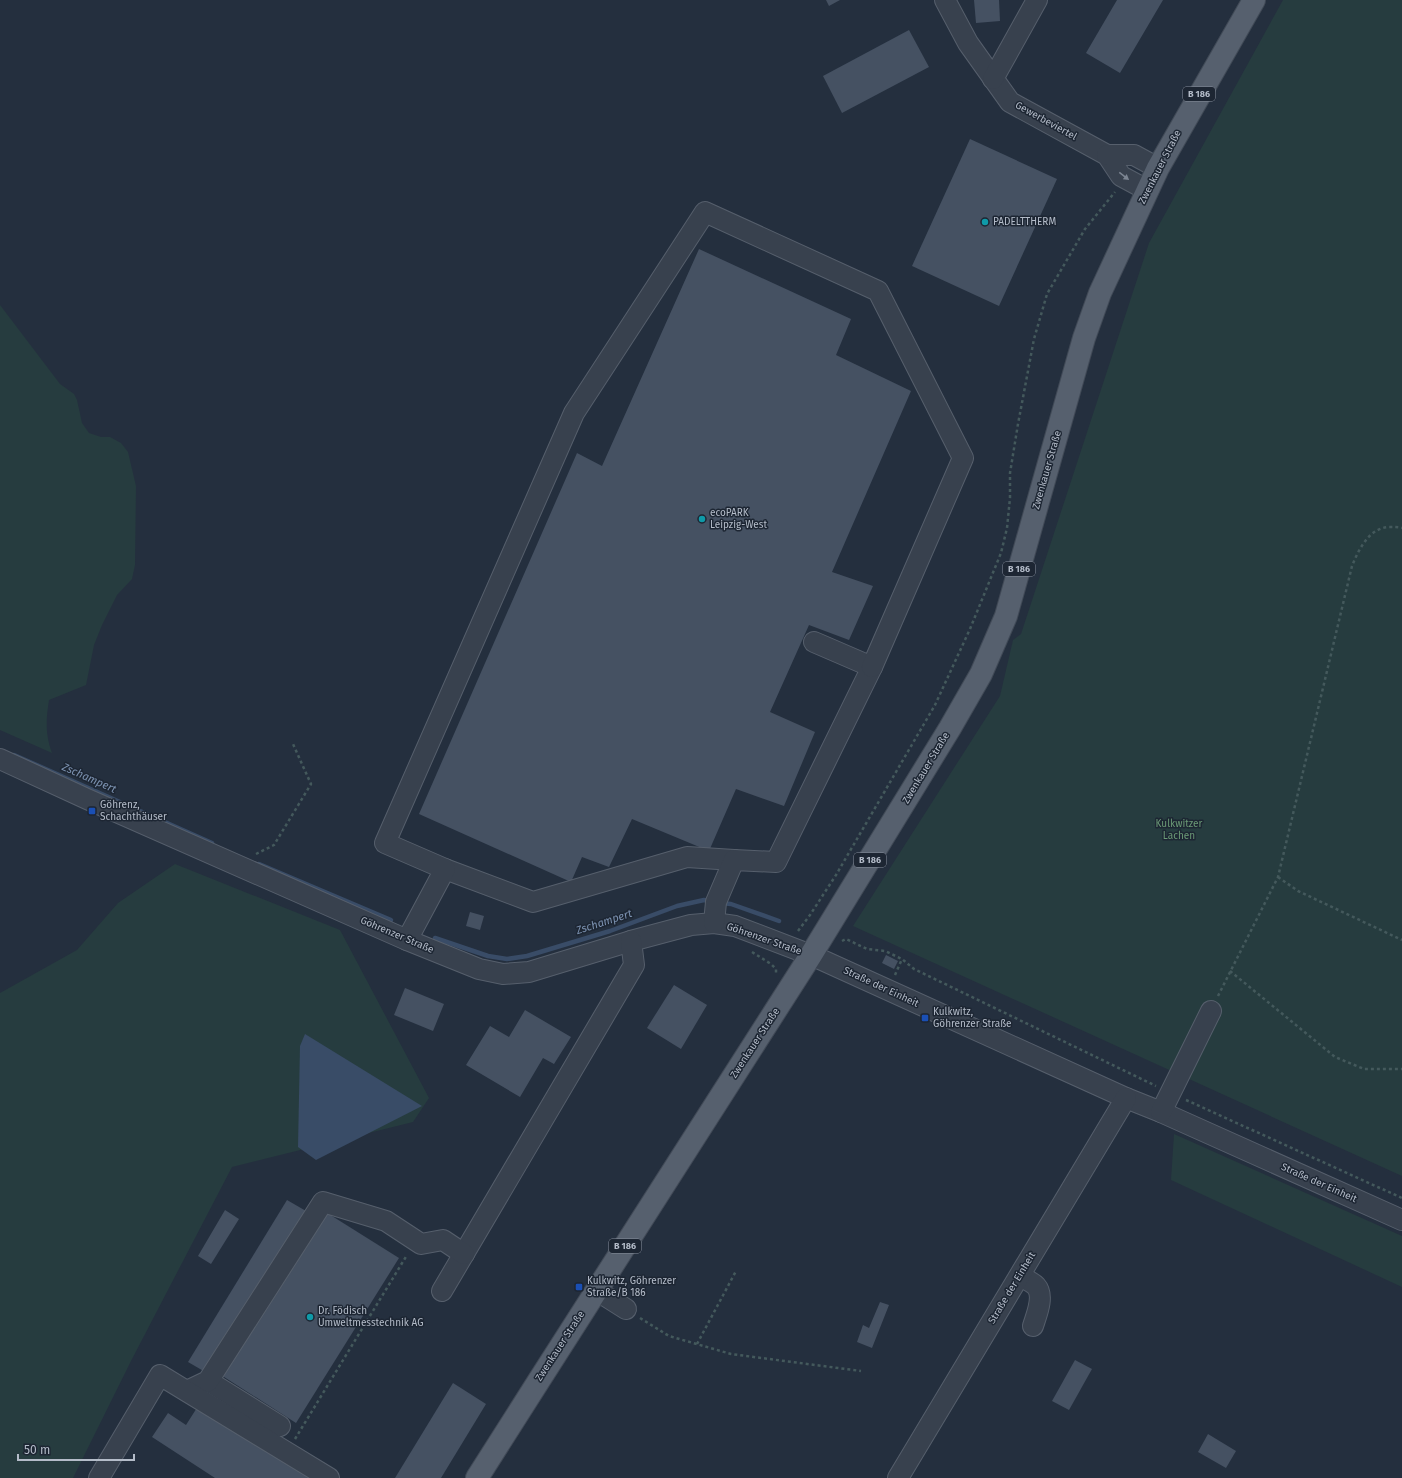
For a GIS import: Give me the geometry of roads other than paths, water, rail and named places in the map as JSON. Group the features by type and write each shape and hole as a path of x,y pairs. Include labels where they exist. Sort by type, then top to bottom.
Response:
{"main road":[{"name":"Zwenkauer Straße","path":"478,1478 596,1290 811,955 950,728 981,674 1006,616 1084,338 1100,293 1158,168 1254,0"}],"street":[{"name":"Gewerbeviertel","path":"946,0 968,43 1010,102 1106,154 1134,155 1158,168"},
{"path":"993,79 1037,0"},
{"name":"Gewerbeviertel","path":"1106,154 1121,176 1147,190"},
{"path":"705,212 878,291 963,458 872,667 776,862 734,860 687,857 533,902 445,870 384,843 574,413 705,212"},
{"path":"814,642 872,667"},
{"name":"Göhrenzer Straße","path":"0,759 407,940 480,970 503,974 529,972 631,941 691,925 714,923 735,926 811,955"},
{"path":"714,923 716,902 734,860"},
{"path":"407,940 445,870"},
{"path":"442,1291 634,965 631,941"},
{"name":"Straße der Einheit","path":"811,955 1126,1098 1161,1112 1402,1220"},
{"path":"1161,1112 1211,1011"},
{"name":"Straße der Einheit","path":"898,1478 1126,1098"},
{"path":"187,1391 208,1381 323,1202 386,1221 421,1244 443,1240 464,1254"},
{"path":"1020,1276 1036,1286 1040,1296 1033,1326"},
{"path":"596,1290 626,1309"},
{"path":"99,1478 160,1374 329,1478"},
{"path":"208,1381 280,1426"}],"water":[{"path":"305,1034 422,1106 316,1160 298,1147 300,1046"}],"waterway":[{"name":"Zschampert","path":"14,755 212,843"},
{"name":"Zschampert","path":"259,864 391,920"},
{"name":"Zschampert","path":"435,938 488,956 507,959 527,956 610,931 677,906 704,900 712,901"},
{"name":"Zschampert","path":"721,903 731,904 779,921"}],"place":[{"name":"PADELTTHERM","path":"985,222"},
{"name":"ecoPARK Leipzig-West","path":"702,519"},
{"name":"Göhrenz, Schachthäuser","path":"92,811"},
{"name":"Kulkwitz, Göhrenzer Straße","path":"925,1018"},
{"name":"Kulkwitz, Göhrenzer Straße/B 186","path":"579,1287"},
{"name":"Dr. Födisch Umweltmesstechnik AG","path":"310,1317"}],"park label":[{"name":"Kulkwitzer Lachen","path":"1179,830"}]}
